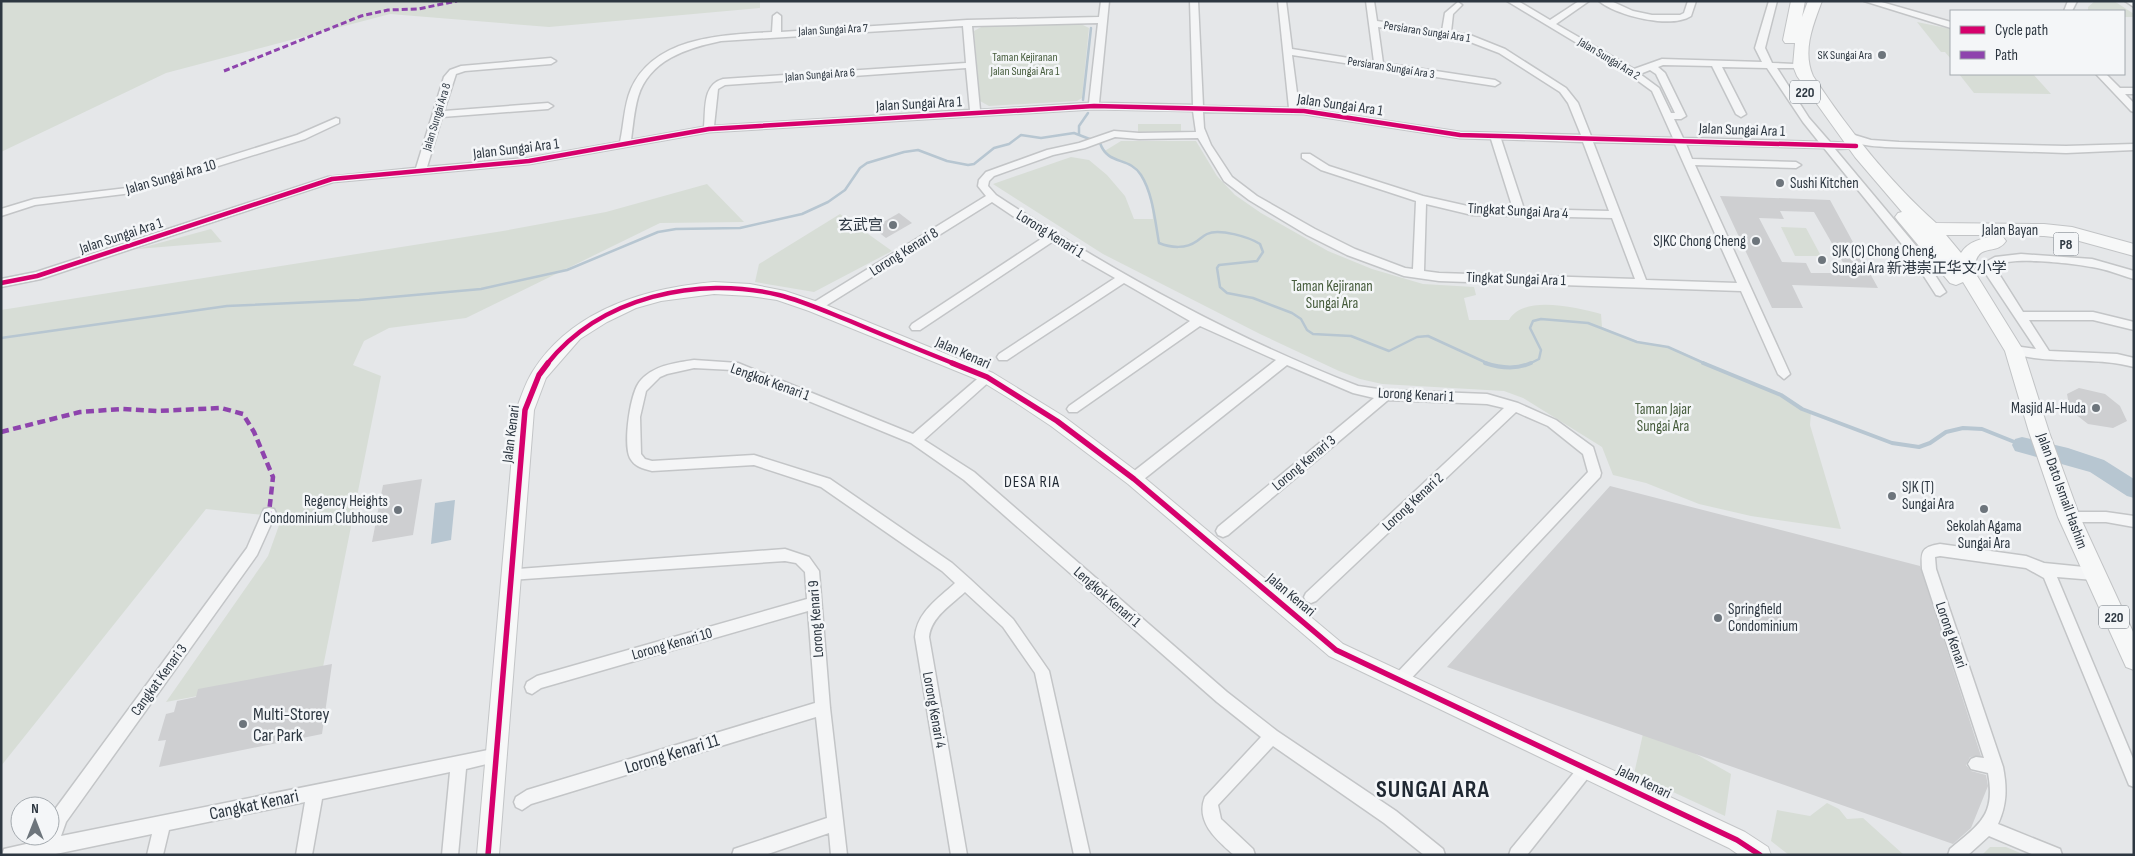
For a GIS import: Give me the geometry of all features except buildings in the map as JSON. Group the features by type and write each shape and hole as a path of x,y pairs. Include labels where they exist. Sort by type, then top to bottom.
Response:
{"main road":[{"name":"Jalan Dato Ismail Hashim","path":"1798,1 1788,57 1794,75 1813,104 1852,145 1928,236 1964,288 1996,320"},
{"name":"Jalan Dato Ismail Hashim","path":"1815,1 1804,28 1801,66 1805,76 1852,145"},
{"name":"Jalan Bayan","path":"1928,236 2044,230 2072,233 2134,250"},
{"name":"Jalan Dato Ismail Hashim","path":"1928,236 1965,271 2014,350 2039,432 2070,517 2134,660"},
{"name":"Jalan Bayan","path":"1928,236 2063,244 2134,261"},
{"path":"1965,271 1965,262 1969,252 1980,246 1997,241"}],"street":[{"path":"1094,106 1105,1"},
{"name":"Tingkat Sungai Ara 1","path":"1194,1 1197,108 1201,135 1228,179 1253,198 1311,232 1388,268 1418,275 1746,287"},
{"path":"1282,1 1294,111"},
{"path":"1370,1 1378,66"},
{"name":"Jalan Sungai Ara 2","path":"1511,1 1633,73 1656,90 1680,141"},
{"path":"1550,24 1584,1"},
{"path":"1603,1 1642,17 1682,18 1688,14 1692,1"},
{"path":"1773,1 1760,48 1769,65 1825,145 1913,250 1940,292"},
{"path":"1868,1 1895,5 1950,24"},
{"path":"2129,1 2134,4"},
{"path":"1446,34 1449,12 1458,5"},
{"path":"776,34 777,16"},
{"name":"Jalan Sungai Ara 7","path":"625,143 634,94 646,72 661,60 684,48 708,41 721,38 967,22 1103,20"},
{"path":"967,22 975,113"},
{"name":"Persiaran Sungai Ara 1","path":"1372,23 1446,34 1487,44 1563,90 1573,103 1642,284"},
{"name":"Persiaran Sungai Ara 3","path":"1287,51 1495,83"},
{"name":"Jalan Sungai Ara 8","path":"420,170 449,78 453,72 464,68 551,61"},
{"path":"1633,73 1662,62 1791,66"},
{"path":"1714,63 1741,114"},
{"name":"Jalan Sungai Ara 6","path":"709,129 713,89 723,82 970,65"},
{"path":"1651,66 1660,73 1681,116 1668,116"},
{"path":"2102,75 2134,109"},
{"path":"2117,91 2134,91"},
{"path":"438,114 548,106"},
{"name":"Jalan Sungai Ara 1","path":"1,283 37,276 332,179 420,170 493,166 709,129 1094,106 1294,111 1452,134 1852,145"},
{"name":"Jalan Sungai Ara 10","path":"1,213 34,202 128,191 301,137 336,122"},
{"path":"992,197 983,186 984,180 990,174 1051,152 1089,143 1104,136 1114,134 1139,136 1201,135"},
{"path":"1495,136 1520,213"},
{"path":"1680,141 1784,374"},
{"path":"1852,145 1865,142 2087,150 2134,147"},
{"path":"1689,162 1796,165 1784,144"},
{"path":"1852,145 1862,148 1896,144"},
{"name":"Tingkat Sungai Ara 4","path":"1306,156 1325,168 1421,200 1472,211 1616,215"},
{"name":"Lorong Kenari 1","path":"992,197 1052,237 1199,321 1357,390 1385,395 1487,399 1514,406 1552,423 1589,451 1595,473 1400,680"},
{"name":"Lorong Kenari 8","path":"815,307 992,197"},
{"path":"1418,275 1421,200"},
{"path":"916,327 1052,237"},
{"path":"2046,355 1990,271 1988,264 1991,260 1998,258 2040,258 2084,262 2134,275"},
{"path":"1003,357 1123,278"},
{"name":"Jalan Kenari","path":"488,855 498,755 510,574 524,410 538,375 552,357 574,335 601,318 630,304 661,295 690,290 750,290 779,295 815,307 987,377 1057,421 1134,479 1336,650 1737,840 1760,855"},
{"path":"2020,316 2093,316 2134,326"},
{"path":"1073,409 1199,321"},
{"path":"2014,350 2046,355 2117,358 2134,363"},
{"path":"1134,479 1286,359"},
{"name":"Lengkok Kenari 1","path":"1082,855 1042,671 1008,623 947,567 825,482 754,460 652,466 641,463 635,455 634,418 640,391 644,384 664,370 704,363 734,366 915,440 969,476 1222,697 1272,736 1390,817 1437,855"},
{"path":"915,440 987,377"},
{"name":"Lorong Kenari 3","path":"1223,531 1385,395"},
{"name":"Lorong Kenari 2","path":"1311,597 1514,406"},
{"name":"Cangkat Kenari 3","path":"60,817 252,551 270,513"},
{"path":"2070,517 2106,517 2134,522"},
{"name":"Lorong Kenari","path":"1956,855 1988,827 1996,814 2000,801 2000,786 1929,569 1928,555 1932,551 1940,550 2026,562 2043,569 2094,574"},
{"name":"Lorong Kenari 9","path":"510,574 785,555 798,557 808,563 812,571 822,708 840,855"},
{"path":"2043,569 2053,581 2134,780"},
{"name":"Lorong Kenari 4","path":"959,855 922,637 922,626 930,615 965,583"},
{"name":"Lorong Kenari 10","path":"532,687 537,683 815,603"},
{"name":"Lorong Kenari 11","path":"522,802 527,798 822,708"},
{"path":"1246,855 1215,826 1209,815 1209,808 1211,802 1272,736"},
{"name":"Cangkat Kenari","path":"60,844 498,755"},
{"path":"450,855 460,763"},
{"path":"1976,764 1995,767"},
{"path":"1517,855 1586,768"},
{"path":"304,855 316,792"},
{"path":"155,855 163,823"},
{"path":"740,855 836,823"},
{"path":"1988,827 2054,855"},
{"name":"Cangkat Kenari","path":"10,855 50,846"}],"green space":[{"path":"1,1 760,1 760,8 549,27 390,14 166,73 1,152"},
{"path":"2095,1 2114,1 2134,14 2134,17 2125,17 2125,10 2088,10 2088,7"},
{"path":"1917,22 1950,29 1950,58 1945,52 1941,52"},
{"name":"Taman Kejiranan Jalan Sungai Ara 1","path":"1081,24 1089,28 1082,98 1077,101 989,106 980,101 974,31 983,26"},
{"path":"1960,75 2034,75 2051,94 1974,93"},
{"path":"1138,124 1181,124 1181,131 1138,132"},
{"path":"1121,141 1196,141 1217,176 1235,195 1261,213 1328,251 1372,269 1423,284 1474,287 1476,295 1464,298 1469,320 1509,320 1516,312 1526,307 1538,305 1565,306 1591,311 1601,314 1602,327 1637,342 1662,345 1682,352 1736,378 1781,395 1811,412 1810,425 1841,529 1751,516 1699,504 1646,483 1613,475 1602,447 1523,398 1504,391 1382,384 1360,379 1339,371 1260,334 1103,254 993,184 1071,157 1089,160 1107,175 1125,196 1134,219 1153,219 1149,196 1139,173 1134,167 1103,152"},
{"path":"707,184 744,222 660,223 466,318 389,328 364,341 353,365 381,376 322,672 166,702 268,556 282,517 206,509 1,766 1,310 503,231 606,212"},
{"path":"840,214 892,251 814,292 755,282 759,264"},
{"path":"1781,227 1806,228 1821,256 1795,256"},
{"path":"211,229 222,242 137,249"},
{"path":"1645,725 1731,774 1725,816 1634,774"},
{"path":"1827,803 1839,809 1847,819 1863,818 1904,855 1789,855 1771,841 1777,810 1810,816"},
{"path":"1990,847 2006,847 2025,855 1982,855"}],"shaded area":[{"path":"455,500 451,540 431,544 435,503"}],"waterway":[{"path":"1083,100 1091,28"},
{"path":"1079,134 1079,126 1088,113"},
{"path":"1,338 227,306 359,300 481,289 567,270 658,232 676,229 740,228 802,214 828,202 845,190 860,168 867,163 904,152 918,150 947,161 968,165 974,164 994,148 1009,144 1021,135 1041,138 1074,133 1100,143 1108,155 1131,165 1141,175 1151,199 1159,243 1173,247 1183,246 1193,244 1212,232 1219,232 1242,236 1260,244 1263,252 1257,261 1219,265 1217,268 1220,287 1227,293 1253,298 1292,313 1301,319 1307,330 1313,334 1351,336 1389,351 1417,337 1428,336 1489,364"},
{"path":"1531,363 1539,359 1541,350 1530,328 1533,321 1541,319 1588,323 1637,342 1668,347 1706,364"},
{"path":"1485,363 1508,368 1520,367 1531,363"},
{"path":"1703,363 1781,395 1802,409 1892,443 1919,447 1930,443 1946,432 1963,428 1982,429 2022,445"},
{"path":"2022,445 2068,456 2097,466 2134,490"}],"marked path":[{"path":"224,71 361,16 388,10 418,9 457,1"},
{"path":"1,432 80,412 122,409 157,411 221,408 243,414 254,432 273,477 269,513"}],"cycle path":[{"path":"1,283 37,276 332,179 529,161 709,129 1094,106 1304,111 1460,135 1856,146"},
{"path":"488,855 525,410 539,375 574,335 601,318 630,304 661,295 714,288 750,290 779,295 815,307 987,377 1057,421 1134,479 1336,650 1737,840 1760,855"}],"place":[{"name":"SK Sungai Ara","path":"1882,55"},
{"name":"Sushi Kitchen","path":"1780,183"},
{"name":"玄武宫","path":"893,225"},
{"name":"SJKC Chong Cheng","path":"1756,241"},
{"name":"SJK (C) Chong Cheng, Sungai Ara 新港崇正华文小学","path":"1822,260"},
{"name":"Masjid Al-Huda","path":"2096,408"},
{"name":"SJK (T) Sungai Ara","path":"1892,496"},
{"name":"Sekolah Agama Sungai Ara","path":"1984,509"},
{"name":"Regency Heights Condominium Clubhouse","path":"398,510"},
{"name":"Springfield Condominium","path":"1718,618"},
{"name":"Multi-Storey Car Park","path":"243,724"}],"district":[{"name":"DESA RIA","path":"1032,482"},
{"name":"SUNGAI ARA","path":"1433,789"}],"park label":[{"name":"Taman Kejiranan Sungai Ara","path":"1332,294"},
{"name":"Taman Jajar Sungai Ara","path":"1663,418"}]}
